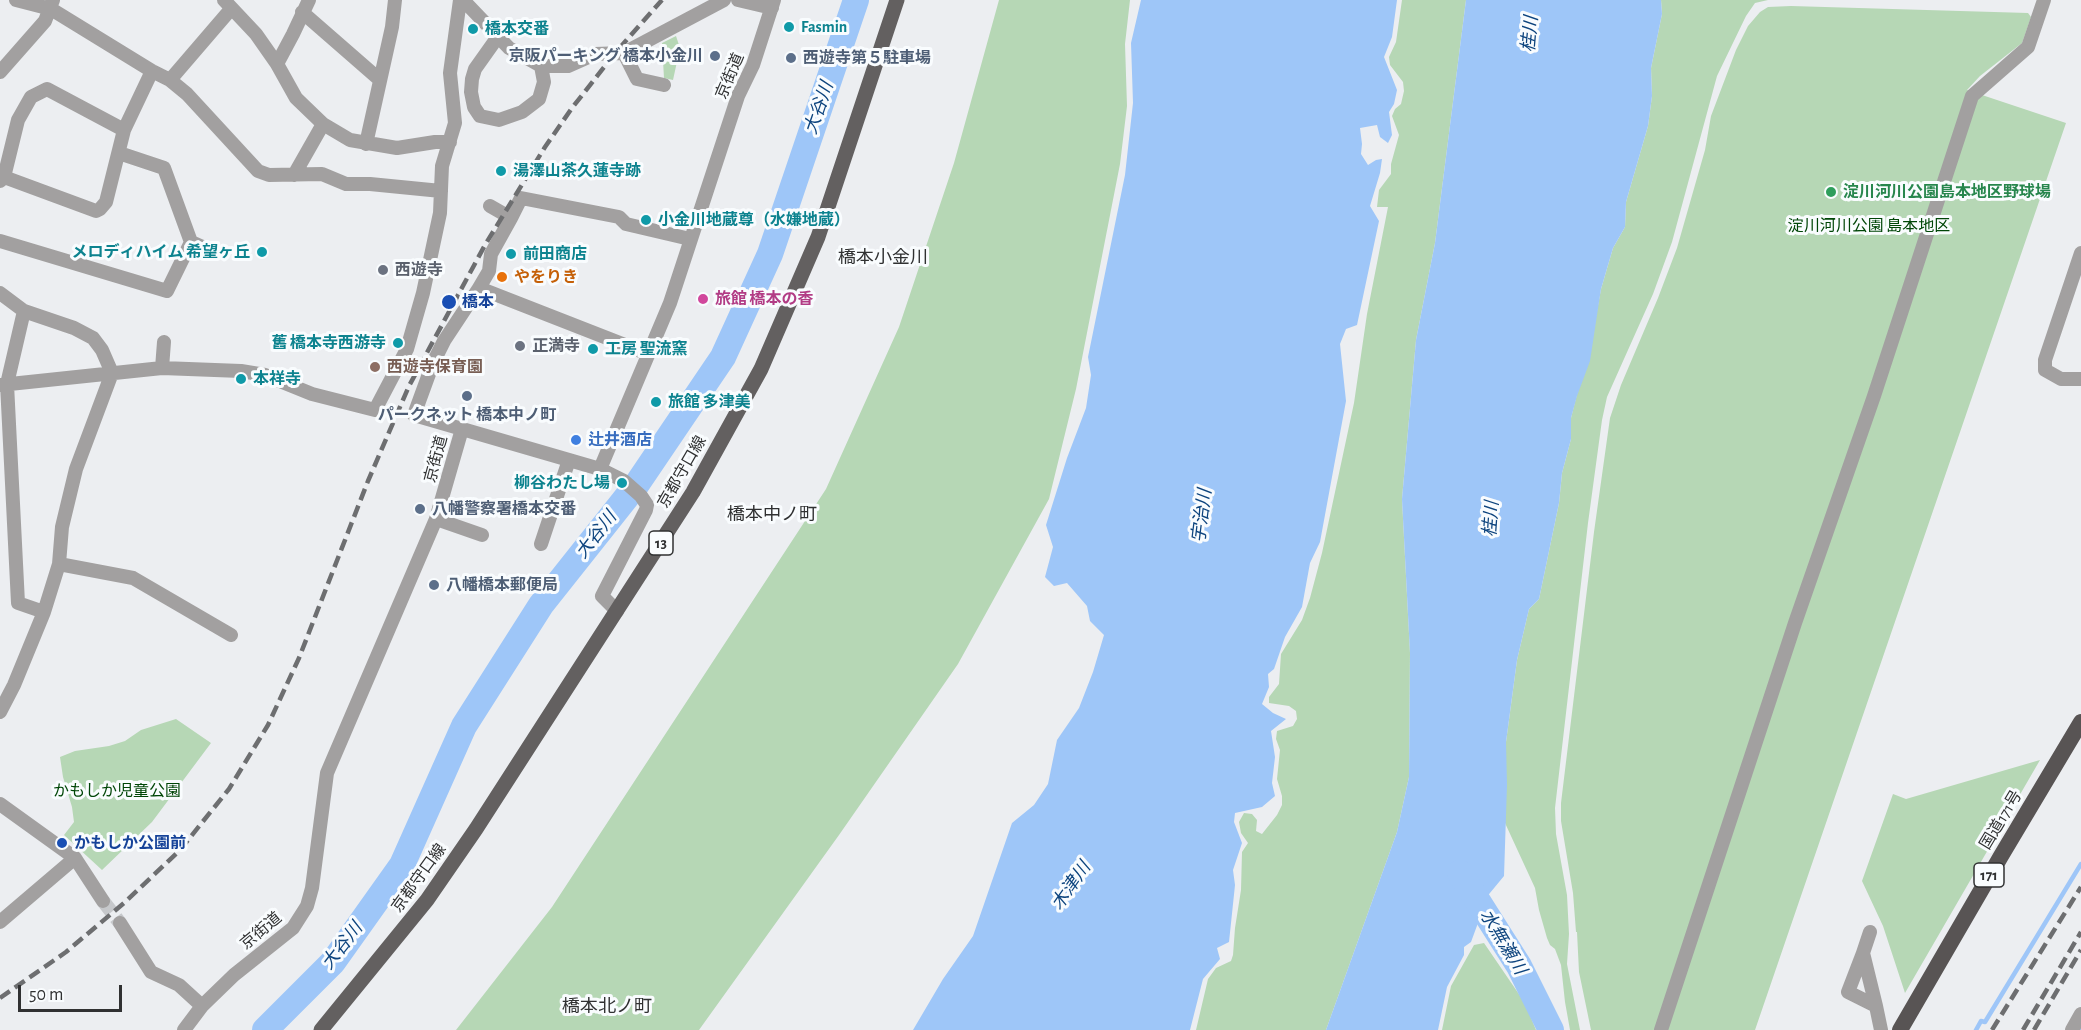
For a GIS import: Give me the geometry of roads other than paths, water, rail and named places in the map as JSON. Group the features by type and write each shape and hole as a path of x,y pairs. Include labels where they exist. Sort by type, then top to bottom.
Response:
{"highway":[{"name":"国道171号","path":"1900,1030 2081,722"}],"main road":[{"name":"京都守口線","path":"321,1030 427,900 476,829 693,492 761,369 818,237 897,0"}],"street":[{"path":"16,0 52,4 152,71 170,80 187,94 258,171 269,175 322,174 346,184 370,183 441,191"},
{"path":"366,144 392,27 395,0"},
{"path":"462,0 495,32 497,38 509,48 541,66 568,66 595,54 624,53 724,0"},
{"path":"4,385 162,368 241,371 265,375 312,394 375,410 407,349 423,293 440,213 442,166 455,123 450,73 462,0"},
{"path":"738,0 773,4"},
{"path":"1661,1030 1972,96 2028,47 2044,0"},
{"path":"0,72 45,21 52,4"},
{"path":"170,80 228,4 256,34 277,64 296,98 323,124 350,140 366,144 397,148 450,142"},
{"name":"京街道","path":"184,1030 202,1006 234,975 293,928 307,906 312,888 327,773 436,519 462,429 600,469 670,303 738,96 753,65 773,4"},
{"path":"277,64 305,6 380,80"},
{"path":"497,38 479,61 472,79 474,107 480,116 499,120 522,112 539,99 544,82 541,66"},
{"path":"624,53 637,79 664,84"},
{"path":"124,130 47,89 31,97 18,120 2,179 96,211 106,202 124,130 152,71"},
{"path":"294,175 323,124"},
{"path":"0,241 167,291 191,242 164,168 119,153"},
{"path":"462,429 414,415 437,356 489,271 491,254 521,198 619,217 626,224 690,239"},
{"path":"489,206 511,218"},
{"path":"191,242 216,253"},
{"path":"2081,253 2045,360 2045,370 2061,379 2081,379"},
{"path":"479,288 648,354"},
{"path":"0,293 24,311 74,328 93,338 102,350 112,373 76,469 62,527 59,564 44,612 14,685 0,712"},
{"path":"24,311 4,385 18,603 44,612"},
{"path":"162,368 164,342"},
{"path":"542,544 569,459"},
{"path":"600,469 624,481 642,496 647,505 602,596 617,611"},
{"path":"436,519 482,535"},
{"path":"59,564 133,578 231,635"},
{"path":"0,804 75,858 104,901"},
{"path":"3,914 75,858"},
{"path":"120,923 151,972 179,985 202,1006"},
{"path":"1870,932 1848,992 1876,1006"},
{"path":"1863,953 1881,1030"},
{"path":"2072,1030 2081,1014"}],"water":[{"path":"1141,0 1397,0 1392,37 1384,57 1397,90 1394,104 1389,112 1392,135 1388,143 1380,137 1377,125 1360,128 1361,154 1368,165 1382,159 1370,206 1379,221 1357,325 1346,329 1340,344 1346,401 1320,542 1310,563 1302,607 1285,637 1274,669 1268,674 1269,687 1262,704 1273,713 1286,719 1271,731 1275,757 1272,783 1275,796 1262,807 1235,813 1234,822 1242,843 1233,870 1235,885 1229,942 1217,948 1220,959 1203,979 1190,1030 913,1030 943,979 973,936 1012,823 1034,805 1048,784 1057,740 1079,708 1104,635 1090,621 1087,606 1067,583 1054,586 1045,577 1053,547 1046,525 1067,458 1086,408 1091,375 1088,357 1125,175 1133,103 1131,43"},
{"name":"桂川","path":"1466,0 1661,0 1662,14 1651,68 1652,96 1648,126 1626,202 1625,227 1613,248 1601,289 1590,361 1571,418 1571,439 1562,473 1559,503 1539,599 1529,609 1517,660 1506,742 1504,876 1485,899 1478,900 1478,923 1471,942 1464,947 1464,955 1447,987 1438,1030 1326,1030 1397,832 1409,777 1410,653 1402,499 1416,340 1435,243"}],"waterway":[{"name":"大谷川","path":"265,1030 333,962 402,865 464,726 541,605 637,484 723,357 770,254 856,0"},
{"path":"1976,1030 1981,1021 1985,1022 2081,864"},
{"name":"水無瀬川","path":"1460,873 1519,966 1551,1030"}],"tunnel":[{"path":"103,901 120,923"}],"railway":[{"path":"0,998 66,952 124,903 180,850 229,789 268,725 299,658 368,481 409,386 485,245 545,147 572,108 616,52 662,0"},
{"path":"1992,1030 2081,887"},
{"path":"2023,1030 2081,932"},
{"path":"2034,1030 2081,950"}],"place":[{"name":"Fasmin","path":"789,27"},
{"name":"橋本交番","path":"473,29"},
{"name":"京阪パーキング 橋本小金川","path":"715,56"},
{"name":"西遊寺第５駐車場","path":"791,58"},
{"name":"湯澤山茶久蓮寺跡","path":"501,171"},
{"name":"淀川河川公園島本地区野球場","path":"1831,192"},
{"name":"小金川地蔵尊（水嫌地蔵）","path":"646,220"},
{"name":"メロディハイム 希望ヶ丘","path":"262,252"},
{"name":"前田商店","path":"511,254"},
{"name":"西遊寺","path":"383,270"},
{"name":"やをりき","path":"502,277"},
{"name":"旅館 橋本の香","path":"703,299"},
{"name":"橋本","path":"449,302"},
{"name":"舊 橋本寺西游寺","path":"398,343"},
{"name":"正満寺","path":"520,346"},
{"name":"工房 聖流窯","path":"593,349"},
{"name":"西遊寺保育園","path":"375,367"},
{"name":"本祥寺","path":"241,379"},
{"name":"パークネット 橋本中ノ町","path":"467,396"},
{"name":"旅館 多津美","path":"656,402"},
{"name":"辻井酒店","path":"576,440"},
{"name":"柳谷わたし場","path":"622,483"},
{"name":"八幡警察署橋本交番","path":"420,509"},
{"name":"八幡橋本郵便局","path":"434,585"},
{"name":"かもしか公園前","path":"62,843"}],"district":[{"name":"橋本小金川","path":"883,258"},
{"name":"橋本中ノ町","path":"772,515"},
{"name":"橋本北ノ町","path":"607,1007"}],"park label":[{"name":"淀川河川公園 島本地区","path":"1869,226"},
{"name":"かもしか児童公園","path":"117,791"}],"water label":[{"name":"宇治川","path":"1202,516"},
{"name":"木津川","path":"1071,886"}]}
